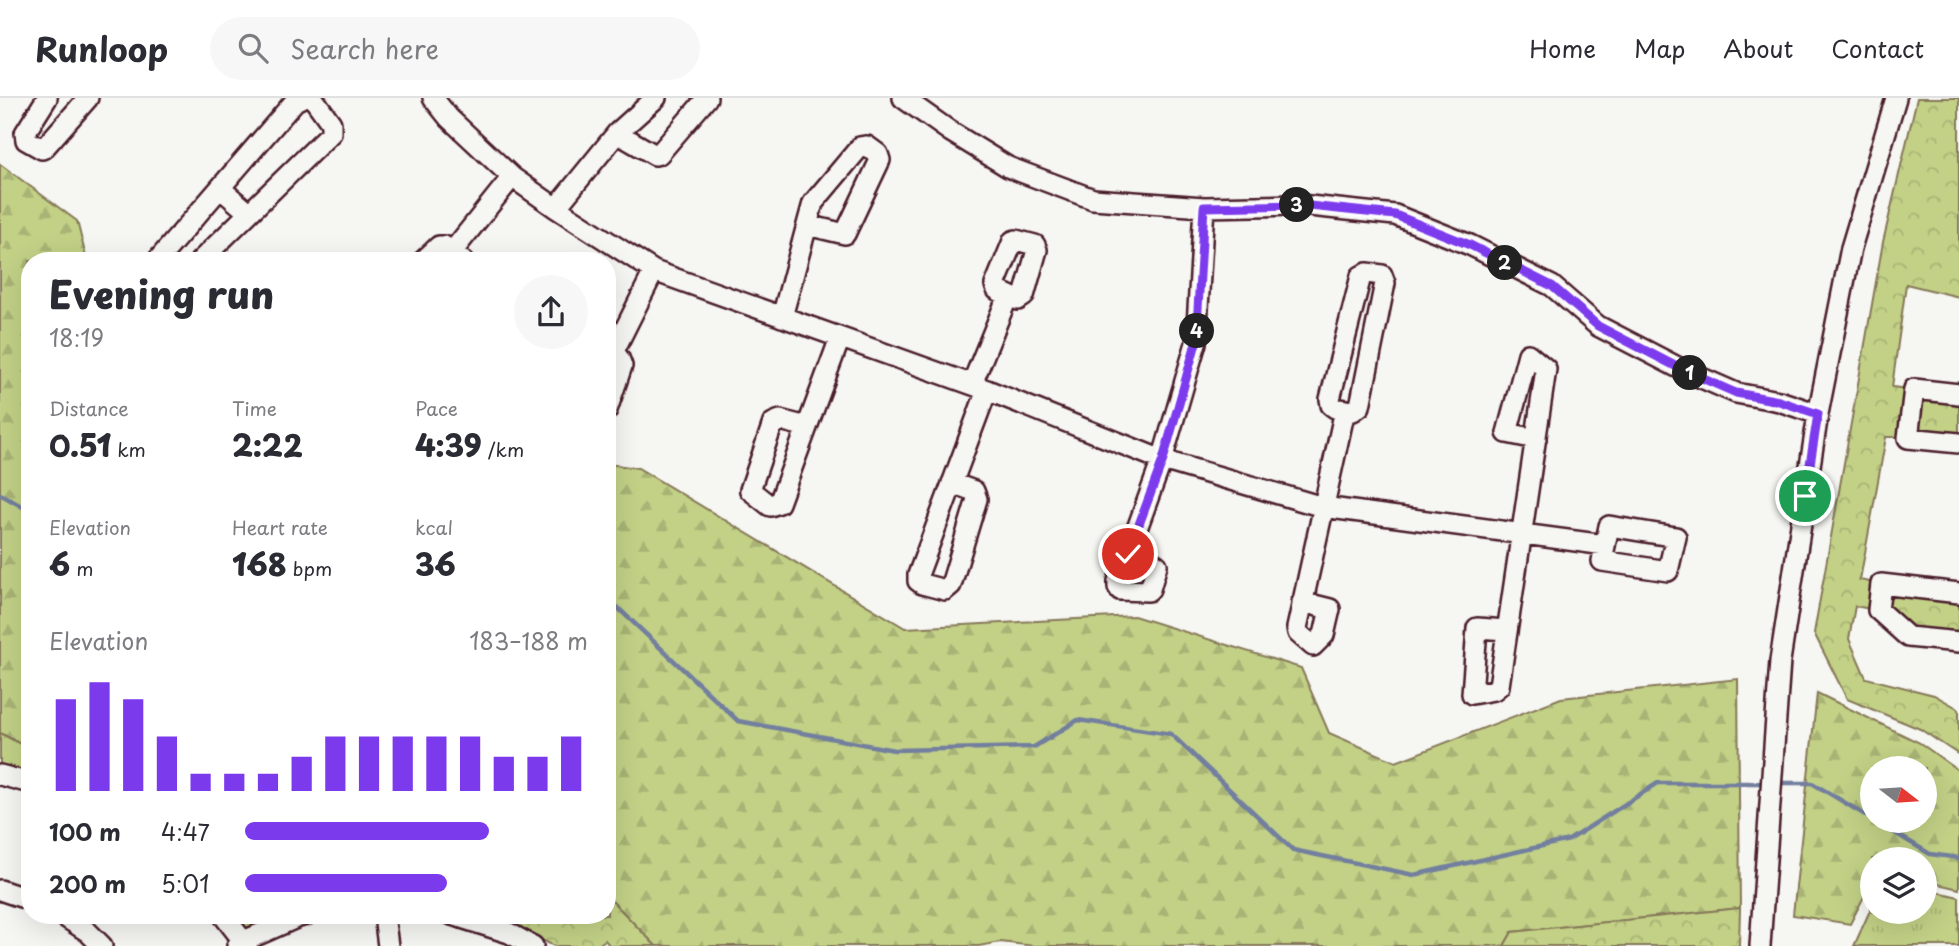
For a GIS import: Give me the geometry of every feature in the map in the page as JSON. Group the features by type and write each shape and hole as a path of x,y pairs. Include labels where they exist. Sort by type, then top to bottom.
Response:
{"street":[{"path":"47,98 24,133 26,140 39,149 44,148 88,98"},
{"path":"165,252 295,101 301,98"},
{"path":"209,252 331,133 331,123 313,98"},
{"path":"433,98 449,118 512,177 654,271 979,387 1163,460 1323,507 1605,545"},
{"path":"556,208 617,133 656,98"},
{"path":"617,133 655,155 659,154 707,98"},
{"path":"903,98 1008,167 1093,199 1204,207 1300,205 1395,215 1470,245 1552,286 1598,326 1681,369 1736,393 1779,401 1818,414"},
{"path":"1760,946 1780,661 1818,414 1851,248 1896,98"},
{"path":"782,317 807,225 813,203 860,147 867,146 878,154 880,160 845,234 807,225"},
{"path":"460,252 512,177"},
{"path":"220,188 249,213"},
{"path":"1128,554 1163,460 1196,343 1204,207"},
{"path":"433,252 439,246 444,246 452,252"},
{"path":"616,343 654,271"},
{"path":"1367,273 1381,275 1385,283 1360,406 1353,411 1345,410 1335,408 1330,399 1361,276 1367,273"},
{"path":"952,484 974,491 977,499 951,585 945,590 922,584 918,581 918,575 952,484 1008,296"},
{"path":"807,427 840,338"},
{"path":"616,357 622,366 616,384"},
{"path":"1959,394 1914,389 1908,438 1959,443"},
{"path":"1302,602 1345,410"},
{"path":"1507,630 1536,439"},
{"path":"1959,593 1881,584 1878,610 1908,636 1959,642"},
{"path":"0,775 21,781"},
{"path":"0,890 21,897"},
{"path":"76,924 102,946"},
{"path":"229,924 243,944 284,924"},
{"path":"385,924 388,946"},
{"path":"480,924 509,933 533,946"}],"green space":[{"path":"1917,98 1959,98 1959,297 1906,284 1892,387 1910,389 1906,437 1886,437 1860,580 1878,584 1875,610 1855,606 1849,639 1866,678 1934,695 1959,709 1959,755 1920,729 1847,699 1814,633 1883,242"},
{"path":"0,164 77,221 85,252 21,252 21,744 0,733"},
{"path":"1918,394 1959,399 1959,437 1913,432"},
{"path":"616,465 638,468 905,628 1134,616 1301,668 1329,733 1396,762 1561,698 1738,679 1740,908 1512,932 1504,946 1035,946 1000,942 979,946 656,946 616,905"},
{"path":"1886,588 1959,597 1959,638 1910,631 1884,608"},
{"path":"1817,693 1920,743 1959,771 1959,889 1937,884 1937,847 1860,847 1860,904 1850,924 1793,915"},
{"path":"0,733 21,744 21,776 0,767"},
{"path":"1937,892 1959,897 1959,946 1854,946 1864,924 1937,924"},
{"path":"616,905 656,946 610,946 605,940 597,946 554,946 510,924 616,924"},
{"path":"1740,908 1739,946 1504,946 1512,932"},
{"path":"235,924 283,924 252,945"}],"waterway":[{"path":"0,494 21,506"},
{"path":"616,607 738,721 894,750 1034,747 1078,720 1171,734 1293,850 1414,875 1569,840 1658,783 1765,783"},
{"path":"1777,783 1812,783 1860,812"},
{"path":"1895,833 1930,854 1959,858"}],"route":[{"path":"1128,554 1163,460 1196,343 1204,207 1300,205 1395,215 1470,245 1552,286 1598,326 1681,369 1736,393 1779,401 1818,414 1805,496"}]}
